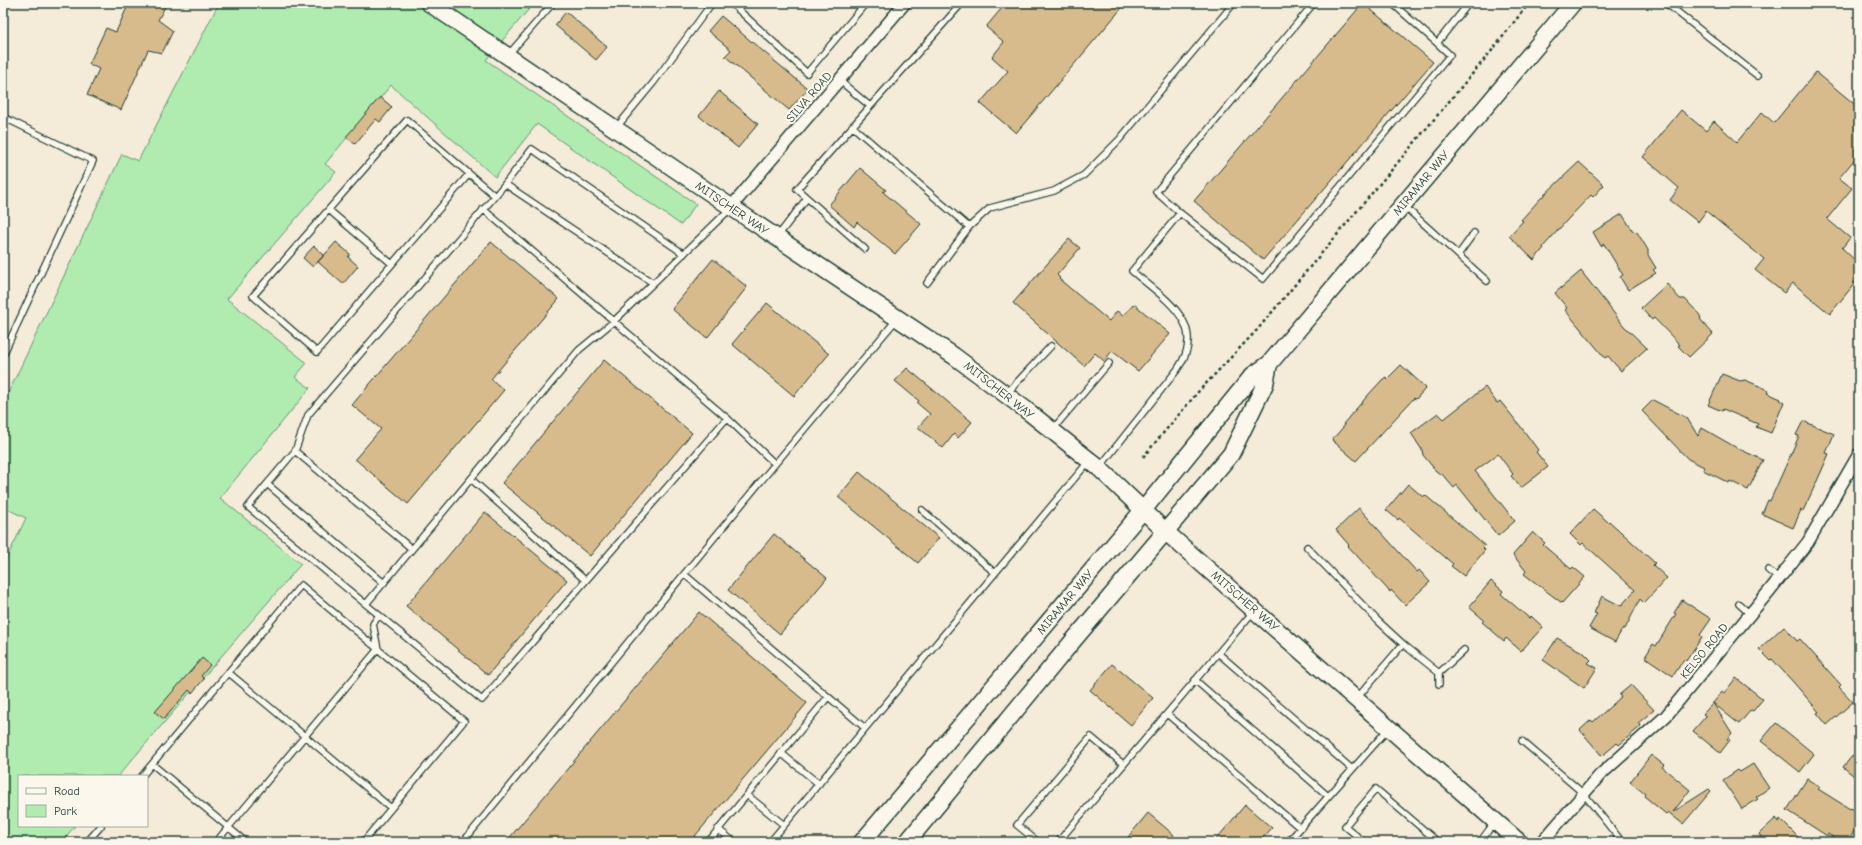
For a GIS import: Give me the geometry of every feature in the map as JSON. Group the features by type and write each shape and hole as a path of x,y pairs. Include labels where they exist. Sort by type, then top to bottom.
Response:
{"street":[{"name":"MITSCHER WAY","path":"430,3 954,356 1006,395 1094,464 1144,509 1166,532 1519,842"},
{"name":"SILVA ROAD","path":"731,207 905,3"},
{"name":"MIRAMAR WAY","path":"862,842 1144,509 1253,375 1269,364 1573,3"},
{"name":"MIRAMAR WAY","path":"907,842 1072,642 1231,454 1265,384 1269,364"},
{"name":"KELSO ROAD","path":"1542,842 1600,775 1666,716 1750,614 1808,542 1859,454"}],"lane":[{"path":"508,56 553,3"},
{"path":"615,128 654,82 712,3"},
{"path":"731,3 807,73 866,3"},
{"path":"864,249 797,189 962,3"},
{"path":"927,283 969,227 990,208 1054,191 1084,175 1119,140 1234,3"},
{"path":"1314,3 1156,192 1263,279 1450,55 1392,3"},
{"path":"1437,43 1469,3"},
{"path":"1666,3 1758,76"},
{"path":"840,81 870,106"},
{"path":"3,117 93,160 3,355"},
{"path":"469,174 317,352 253,296 407,120 469,174 494,196"},
{"path":"852,126 969,227"},
{"path":"684,254 532,149 505,184 308,415 295,451 248,507 482,700 727,418"},
{"path":"505,184 653,283"},
{"path":"777,238 807,198"},
{"path":"1403,205 1487,281"},
{"path":"366,604 579,350 613,322 731,207"},
{"path":"483,209 613,322 727,418 775,464"},
{"path":"329,210 392,264"},
{"path":"770,842 995,573 1177,370 1184,359 1188,347 1189,334 1186,322 1178,312 1132,271 1180,213"},
{"path":"1458,255 1474,234"},
{"path":"464,842 775,464 897,319"},
{"path":"1006,395 1051,346"},
{"path":"1051,430 1109,363"},
{"path":"295,451 412,549"},
{"path":"471,479 585,580"},
{"path":"267,484 384,582"},
{"path":"922,510 995,573"},
{"path":"1307,547 1344,587 1403,644 1439,672"},
{"path":"1768,570 1778,579"},
{"path":"684,574 865,728"},
{"path":"143,775 301,585 464,721 363,842"},
{"path":"1739,604 1750,614"},
{"path":"1058,842 1254,610"},
{"path":"378,649 373,624 379,615"},
{"path":"1356,699 1403,644"},
{"path":"216,842 378,649"},
{"path":"1439,684 1439,672 1464,650"},
{"path":"1218,653 1352,769"},
{"path":"228,673 391,808"},
{"path":"1195,680 1328,796"},
{"path":"708,842 828,697"},
{"path":"1167,714 1300,828"},
{"path":"1288,842 1389,728"},
{"path":"1038,842 1017,825 1091,737 1123,764"},
{"path":"1522,741 1584,794 1622,842"},
{"path":"781,753 819,784"},
{"path":"152,764 246,842"},
{"path":"1364,842 1345,826 1376,790 1438,842"},
{"path":"747,794 784,825"},
{"path":"1480,842 1496,821"},
{"path":"87,842 100,827"},
{"path":"718,829 734,842"}],"path":[{"path":"1143,457 1198,392 1257,330 1494,48 1529,3"}],"green space":[{"path":"219,3 534,3 486,60 696,204 681,225 537,124 495,177 391,85 325,164 336,172 227,299 307,363 295,377 310,388 220,498 301,564 119,775 18,775 18,827 74,827 61,842 3,842 3,566 26,518 3,507 3,404 122,154 138,161"}],"building":[{"path":"129,3 167,3 158,20 173,31 162,53 148,50 121,110 87,95 99,69 89,64 106,28 116,32"},
{"path":"1006,3 1126,3 1016,133 980,103 1008,71 992,57 1004,42 986,27"},
{"path":"1363,3 1433,62 1263,260 1194,201"},
{"path":"566,12 607,47 596,60 555,25"},
{"path":"721,16 808,89 789,110 725,56 731,50 708,31"},
{"path":"1816,72 1859,108 1859,154 1839,178 1852,188 1827,219 1850,238 1842,248 1859,264 1859,278 1830,314 1793,283 1784,293 1755,270 1764,259 1706,211 1698,222 1670,200 1679,188 1643,157 1681,110 1706,131 1714,121 1737,142 1762,112 1774,123"},
{"path":"719,91 758,124 738,148 699,116"},
{"path":"380,97 392,107 380,122 376,119 355,144 346,137"},
{"path":"1579,162 1604,185 1593,197 1591,195 1568,219 1543,247 1544,248 1534,260 1509,236 1540,199"},
{"path":"860,168 886,190 883,192 921,224 895,254 857,222 854,227 829,205"},
{"path":"1622,214 1633,231 1637,232 1648,250 1648,255 1656,268 1653,270 1656,273 1628,290 1620,277 1623,275 1604,244 1601,246 1593,232"},
{"path":"1069,239 1080,248 1057,275 1060,278 1059,279 1109,321 1117,311 1123,316 1134,304 1170,334 1138,371 1112,351 1104,361 1095,353 1084,366 1013,303"},
{"path":"336,242 350,254 348,257 358,266 343,284 318,262"},
{"path":"491,242 559,299 491,379 504,390 408,504 355,459 381,429 352,405"},
{"path":"314,246 324,255 313,267 303,258"},
{"path":"713,259 747,287 707,338 672,309"},
{"path":"1581,271 1624,326 1647,348 1621,371 1608,356 1605,358 1565,310 1567,308 1555,293"},
{"path":"1667,284 1680,299 1685,299 1699,314 1700,319 1713,334 1689,357 1678,346 1680,345 1654,318 1652,320 1641,308"},
{"path":"767,303 829,354 794,396 732,344"},
{"path":"604,360 692,433 590,556 502,483"},
{"path":"1401,365 1426,388 1416,399 1414,398 1356,461 1332,440 1345,425 1343,424 1370,393 1382,380 1386,377 1387,379"},
{"path":"907,368 972,422 958,438 954,434 943,448 918,427 930,414 917,403 919,401 895,381"},
{"path":"1722,374 1740,381 1745,380 1764,388 1768,391 1767,393 1781,399 1780,400 1784,402 1771,433 1756,427 1758,424 1723,409 1722,411 1708,405"},
{"path":"1485,387 1497,403 1500,401 1521,427 1538,450 1536,452 1548,467 1521,488 1511,476 1513,474 1498,454 1475,471 1515,521 1498,536 1457,485 1454,488 1441,473 1440,474 1436,471 1423,455 1422,450 1411,433 1438,413 1444,419"},
{"path":"1653,400 1687,418 1698,436 1702,428 1737,448 1763,460 1748,490 1730,481 1729,483 1703,470 1704,467 1688,459 1642,411"},
{"path":"1803,421 1834,434 1826,453 1829,454 1803,511 1801,510 1793,528 1762,514 1768,500 1770,501 1799,436 1796,435"},
{"path":"859,472 939,538 918,563 838,497"},
{"path":"1408,484 1423,497 1425,495 1485,546 1483,548 1485,550 1464,576 1451,566 1453,564 1399,518 1398,520 1386,510"},
{"path":"1359,508 1417,572 1419,570 1430,582 1405,605 1391,590 1390,592 1348,546 1349,545 1336,530"},
{"path":"1593,509 1608,522 1609,521 1655,563 1653,565 1667,578 1644,603 1640,599 1625,629 1623,628 1615,642 1589,628 1597,614 1594,613 1602,596 1621,606 1635,590 1583,543 1581,545 1570,534"},
{"path":"485,512 567,580 488,675 406,606"},
{"path":"1533,532 1545,543 1543,545 1571,569 1573,567 1585,577 1562,603 1524,574 1526,571 1513,555"},
{"path":"774,534 827,578 780,634 728,590"},
{"path":"1491,581 1503,591 1501,594 1529,618 1531,616 1543,627 1521,651 1506,638 1504,641 1482,622 1484,620 1469,607"},
{"path":"1682,600 1711,619 1700,635 1702,637 1686,661 1684,659 1673,676 1645,657 1653,644 1656,646 1676,614 1674,613"},
{"path":"699,612 807,703 690,842 506,842"},
{"path":"1784,626 1797,641 1800,639 1841,685 1839,687 1853,702 1827,725 1817,713 1819,712 1794,683 1772,659 1770,660 1759,649"},
{"path":"1557,638 1584,653 1591,660 1588,663 1597,668 1584,688 1543,660"},
{"path":"202,658 210,665 201,676 204,679 192,693 189,690 164,719 155,712"},
{"path":"1112,664 1153,698 1131,725 1090,690"},
{"path":"1736,678 1763,699 1739,724 1713,703 1722,692 1724,693"},
{"path":"1631,685 1654,710 1638,723 1641,726 1619,745 1617,743 1602,756 1580,730 1591,720 1593,722 1621,697 1619,695"},
{"path":"1713,703 1732,733 1727,739 1730,740 1720,753 1693,731 1706,716 1703,714"},
{"path":"1776,723 1814,754 1800,772 1761,741"},
{"path":"1859,748 1859,780 1843,767"},
{"path":"1651,755 1664,765 1662,767 1690,790 1673,812 1709,789 1711,791 1683,824 1668,812 1666,814 1630,782"},
{"path":"1753,764 1769,788 1756,797 1758,799 1742,809 1723,780 1738,770 1740,772"},
{"path":"1807,779 1820,787 1818,789 1859,813 1859,824 1847,842 1841,842 1828,834 1827,836 1787,810"},
{"path":"1245,805 1272,828 1259,842 1214,842"},
{"path":"1148,813 1174,835 1168,842 1124,842"},
{"path":"1776,818 1779,822 1780,819 1803,842 1764,842 1759,834"}]}
